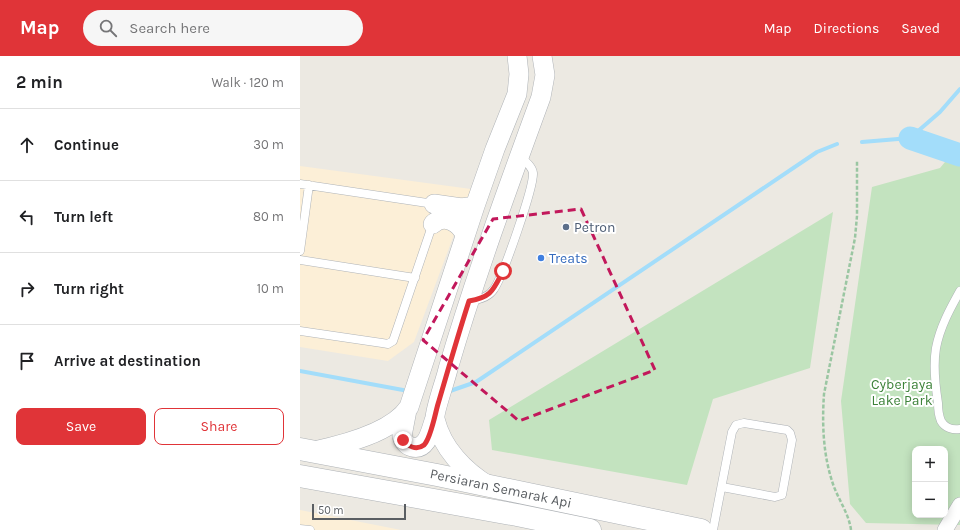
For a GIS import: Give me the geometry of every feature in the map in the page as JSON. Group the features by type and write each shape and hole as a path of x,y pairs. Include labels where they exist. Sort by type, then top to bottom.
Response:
{"main road":[{"name":"Persiaran Semarak Api","path":"306,450 701,530"},
{"name":"Persiaran Semarak Api","path":"300,476 522,520 590,530"}],"street":[{"path":"517,56 519,74 517,94 495,149 475,206 407,410 402,436 408,445 413,448 418,448 424,444 435,418 469,301 541,97 545,75 542,56"},
{"path":"434,204 462,208 475,206"},
{"path":"433,224 440,220 456,222 462,228 465,235"},
{"path":"306,450 342,445 383,429 407,410"},
{"path":"435,418 447,447 457,460 475,478 489,486"},
{"path":"945,530 960,505"}],"lane":[{"path":"300,184 434,204 433,224 393,341 388,344 300,331"},
{"path":"300,251 309,185"},
{"path":"300,260 415,278"},
{"path":"960,291 947,313 936,347 934,379 939,414 942,422 948,428 960,428"},
{"path":"713,530 732,432 736,425 744,423 787,430 790,433 792,440 782,495 775,497 722,487"},
{"path":"300,529 310,530"}],"path":[{"path":"851,530 850,521 840,503 832,481 826,451 823,416 824,394 855,238 857,216 857,161"}],"highlighted area":[{"path":"581,209 655,370 519,421 423,340 493,219"}],"shaded area":[{"path":"300,166 471,189 414,342 388,361 300,347"},
{"path":"300,510 401,530 300,530"}],"green space":[{"name":"Cyberjaya Lake Park","path":"960,144 960,525 866,523 850,504 841,401 872,187 940,168"},
{"path":"833,212 810,368 713,399 687,485 492,450 489,420"}],"waterway":[{"path":"862,142 910,138 940,112 960,89"},
{"path":"910,138 960,155"},
{"path":"450,391 476,382 817,152 837,144"},
{"path":"300,371 403,390"}],"place":[{"name":"Petron","path":"566,227"},
{"name":"Treats","path":"541,258"}],"route":[{"path":"403,440 413,448 418,448 424,444 429,436 469,301 478,300 493,290 503,271"}]}
